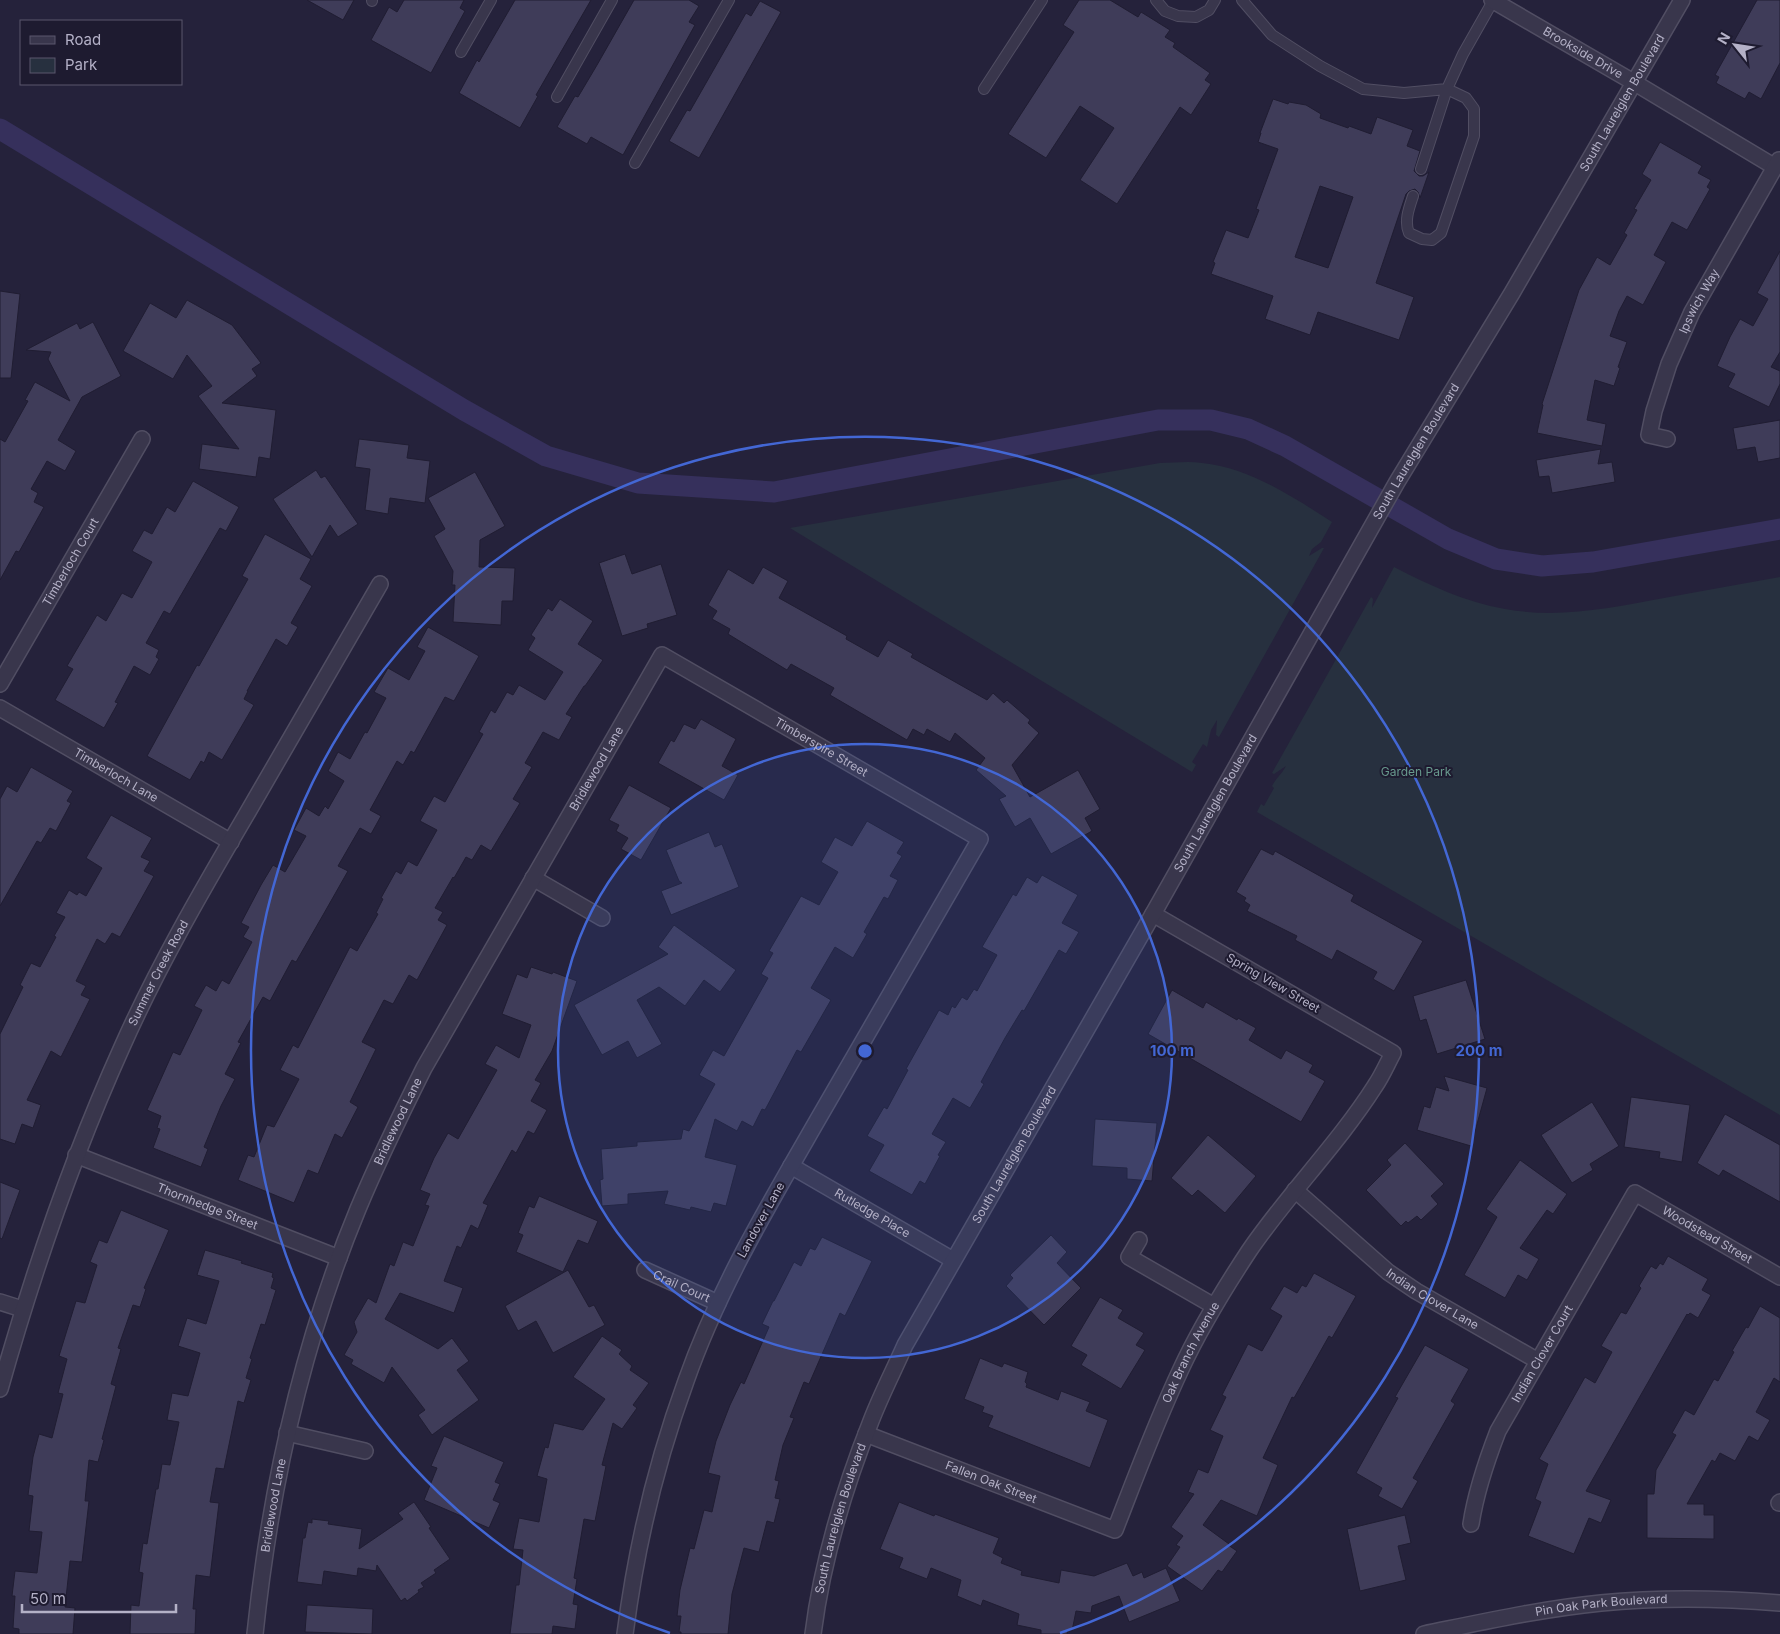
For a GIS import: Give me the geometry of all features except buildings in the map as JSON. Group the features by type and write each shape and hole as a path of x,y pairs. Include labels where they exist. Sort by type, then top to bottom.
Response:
{"street":[{"name":"Brookside Drive","path":"1493,0 1635,83 1778,163"},
{"name":"South Laurelglen Boulevard","path":"813,1634 826,1564 838,1519 866,1434 905,1345 1153,914 1397,482 1512,294 1682,0"},
{"name":"Ipswich Way","path":"1667,439 1649,436 1654,411 1669,364 1692,312 1778,163"},
{"name":"Timberloch Court","path":"0,684 142,439"},
{"name":"Summer Creek Road","path":"0,1390 22,1308 44,1242 76,1154 122,1046 168,952 380,584"},
{"name":"Timberspire Street","path":"662,655 980,839"},
{"name":"Bridlewood Lane","path":"255,1634 273,1502 287,1433 314,1332 358,1209 389,1138 424,1068 662,655"},
{"name":"Timberloch Lane","path":"0,708 230,842"},
{"name":"Landover Lane","path":"625,1634 631,1588 646,1511 667,1435 686,1380 718,1303 744,1250 791,1166 980,839"},
{"path":"533,878 602,918"},
{"name":"Spring View Street","path":"1153,914 1393,1053"},
{"name":"Oak Branch Avenue","path":"1115,1530 1162,1410 1181,1368 1214,1306 1249,1251 1354,1117 1376,1085 1393,1053"},
{"name":"Thornhedge Street","path":"76,1154 339,1258"},
{"name":"Rutledge Place","path":"791,1166 953,1260"},
{"name":"Indian Clover Lane","path":"1295,1190 1395,1276 1538,1361"},
{"name":"Woodstead Street","path":"1635,1193 1780,1277"},
{"name":"Indian Clover Court","path":"1471,1524 1483,1467 1498,1431 1635,1193"},
{"path":"1139,1240 1129,1257 1214,1306"},
{"name":"Crail Court","path":"645,1270 718,1303"},
{"path":"0,1302 22,1308"},
{"path":"287,1433 365,1451"},
{"name":"Fallen Oak Street","path":"866,1434 1115,1530"},
{"name":"Pin Oak Park Boulevard","path":"1424,1634 1537,1612 1602,1603 1666,1598 1732,1599 1780,1603"}],"lane":[{"path":"462,52 491,0"},
{"path":"557,97 612,0"},
{"path":"635,163 729,0"},
{"path":"984,89 1042,0"},
{"path":"1156,0 1165,11 1178,16 1196,17 1209,10 1215,0"},
{"path":"1242,0 1272,35 1320,66 1363,89 1404,93 1447,89 1466,98 1474,109 1474,136 1441,233 1432,240 1422,239 1409,234 1406,227 1413,196"},
{"path":"1421,169 1447,89 1463,54 1493,0"}],"green space":[{"path":"1197,462 1237,471 1270,485 1332,522 1321,542 1312,549 1309,556 1324,548 1219,737 1216,735 1217,720 1211,730 1207,747 1203,744 1192,762 1196,765 1192,772 790,528 1160,463"},
{"name":"Garden Park","path":"1394,567 1434,586 1476,602 1505,609 1545,613 1604,609 1780,577 1780,1115 1257,812 1261,804 1264,806 1274,788 1272,786 1286,766 1274,774 1272,773 1371,597 1373,599 1372,608"}],"waterway":[{"path":"0,129 464,410 546,456 638,483 774,492 1158,420 1211,420 1248,429 1285,446 1448,539 1496,559 1542,566 1593,562 1780,529"}]}
